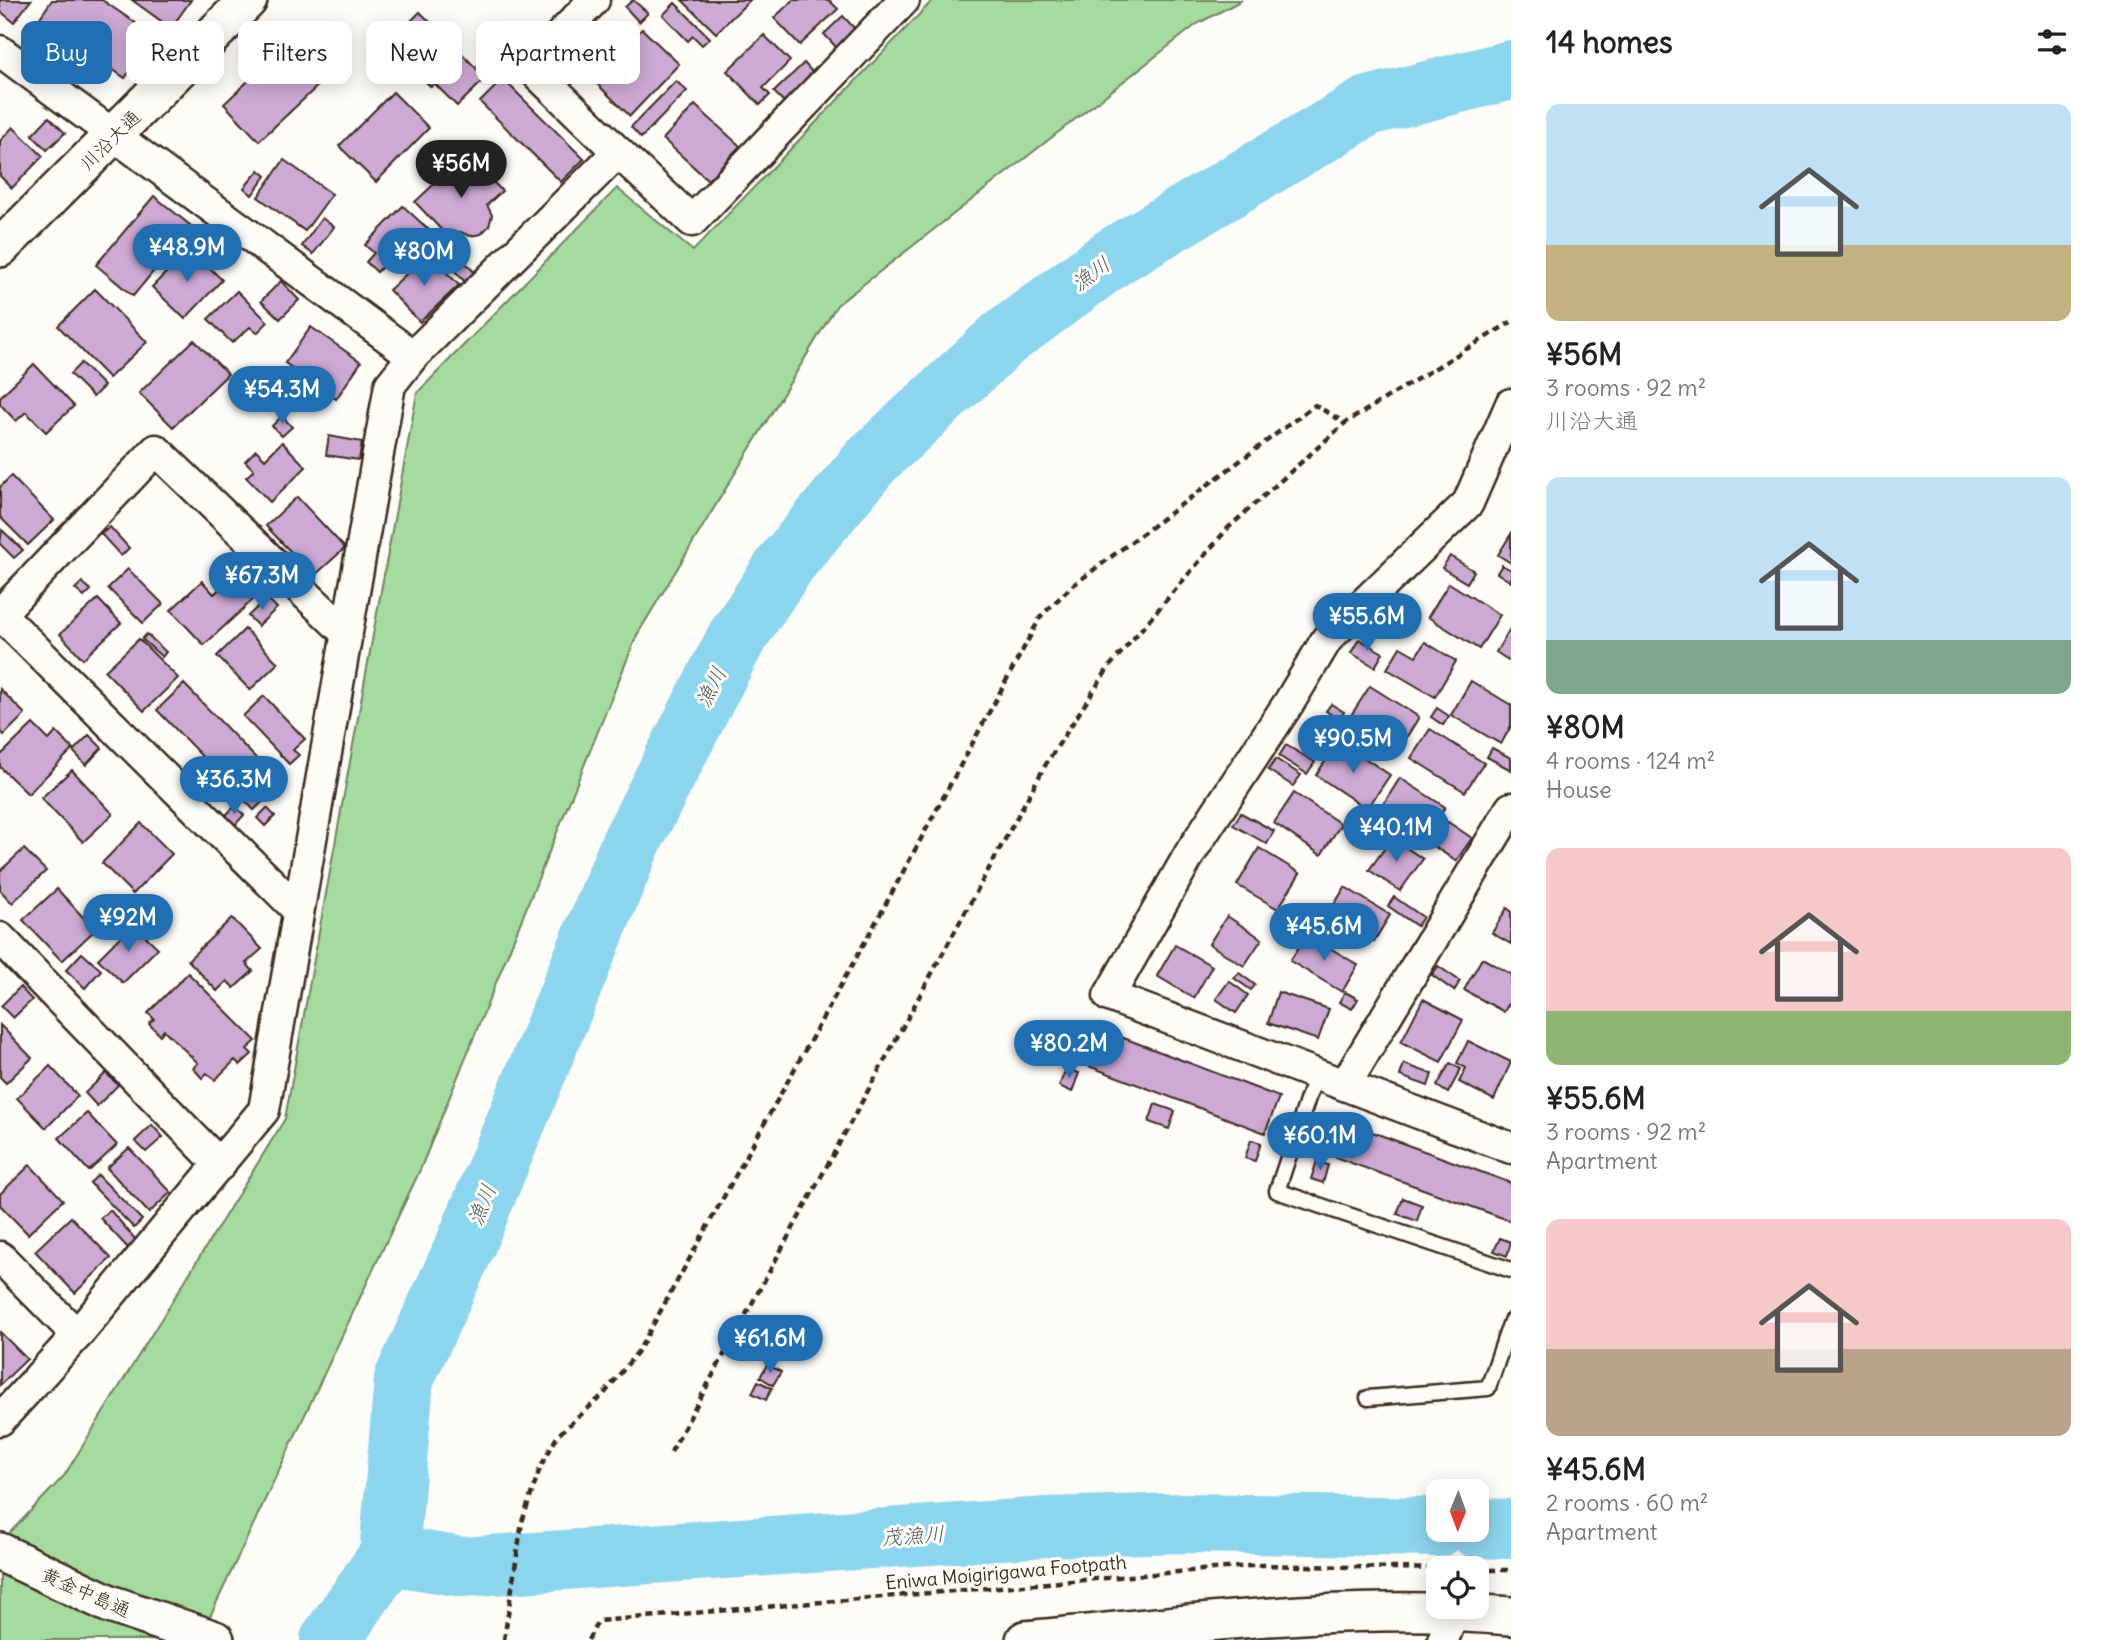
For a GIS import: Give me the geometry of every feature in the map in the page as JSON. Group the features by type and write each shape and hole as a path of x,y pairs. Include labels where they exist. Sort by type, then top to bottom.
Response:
{"street":[{"name":"川沿大通","path":"0,248 114,137 247,0"},
{"path":"594,0 530,67 692,220 904,0"},
{"path":"0,51 413,356"},
{"path":"0,1420 77,1335 264,1110 390,385 413,356 618,152"},
{"path":"1511,404 1468,503 1327,639 1192,850 1108,996 1511,1147"},
{"path":"298,911 0,614 156,450 345,632"},
{"path":"1345,1085 1511,808"},
{"path":"0,938 220,1165"},
{"path":"0,1257 77,1335"},
{"name":"黄金中島通","path":"0,1552 110,1604 215,1640"},
{"path":"1025,1640 1285,1616 1448,1625 1511,1616"}],"lane":[{"path":"1316,1074 1277,1191 1511,1270"},
{"path":"1368,1398 1488,1388 1511,1321"}],"path":[{"path":"671,1452 1046,764 1102,678 1228,528 1345,423 1511,322"},
{"path":"504,1640 522,1522 540,1468 558,1435 604,1394 639,1350 876,923 1041,615 1072,586 1315,405 1345,423"},
{"name":"Eniwa Moigirigawa Footpath","path":"588,1640 598,1621 1261,1565 1426,1569"},
{"path":"1489,1570 1511,1570"}],"green space":[{"path":"933,0 1242,0 1197,24 837,305 637,635 420,1170 199,1640 0,1640 0,1543 64,1476 285,1119 417,393 617,188 693,251"}],"building":[{"path":"0,0 31,0 14,22 0,11"},
{"path":"52,0 102,0 133,21 126,21 126,77 112,69 112,21 39,19"},
{"path":"132,0 191,0 176,21 161,21"},
{"path":"633,0 648,13 638,21 625,7"},
{"path":"682,0 750,0 716,33"},
{"path":"793,0 829,0 838,9 800,45 774,18"},
{"path":"675,3 710,38 702,45 693,36 688,41 663,15"},
{"path":"420,12 429,21 411,21"},
{"path":"843,16 856,30 837,48 824,34"},
{"path":"642,29 679,64 630,116 597,84 640,84"},
{"path":"764,35 790,61 763,88 770,95 760,105 727,71"},
{"path":"462,54 476,68 476,84 480,84 457,106 435,84 462,84"},
{"path":"804,63 814,74 784,102 774,92"},
{"path":"676,81 687,91 641,138 631,127"},
{"path":"245,84 320,84 259,141 224,104"},
{"path":"498,84 508,84 584,159 561,182 480,102"},
{"path":"393,92 429,128 376,182 339,146"},
{"path":"695,105 740,146 708,180 663,139"},
{"path":"49,117 65,133 47,150 32,135"},
{"path":"13,127 43,156 12,188 0,176 0,141"},
{"path":"466,154 502,191 487,205 492,215 489,226 481,234 470,236 460,232 451,240 415,202"},
{"path":"284,160 332,194 305,231 258,197"},
{"path":"259,170 266,176 252,195 244,188"},
{"path":"154,196 191,226 133,296 96,265"},
{"path":"403,206 428,229 392,267 387,262 377,272 366,262 374,253 365,245"},
{"path":"322,218 334,227 313,254 302,246"},
{"path":"443,238 475,273 465,282 433,247"},
{"path":"190,248 222,280 185,319 152,287"},
{"path":"428,254 459,285 420,322 389,290"},
{"path":"281,281 299,300 280,319 261,301"},
{"path":"95,289 147,342 109,378 58,326"},
{"path":"237,291 268,322 257,333 250,327 232,343 208,319"},
{"path":"311,327 361,362 336,399 285,363"},
{"path":"194,340 228,374 173,427 139,393"},
{"path":"81,363 104,386 93,397 70,374"},
{"path":"34,364 74,406 46,432 26,412 16,421 0,404 0,397"},
{"path":"282,416 292,427 282,436 272,426"},
{"path":"329,436 362,442 359,460 326,455"},
{"path":"282,442 306,467 270,502 246,477 254,470 245,461 256,450 265,459"},
{"path":"11,476 54,520 28,545 0,517 0,487"},
{"path":"297,497 345,548 314,576 266,526"},
{"path":"110,527 129,548 121,556 101,534"},
{"path":"2,530 23,550 14,558 0,544"},
{"path":"1511,534 1511,563 1498,555"},
{"path":"1450,556 1474,571 1467,583 1442,568"},
{"path":"1502,565 1511,570 1511,582 1497,573"},
{"path":"128,569 163,604 143,623 108,588"},
{"path":"235,575 256,597 204,645 171,610 202,581 214,594"},
{"path":"82,582 91,590 84,597 75,589"},
{"path":"1449,583 1500,615 1479,649 1428,617"},
{"path":"267,598 277,608 258,626 248,616"},
{"path":"98,599 121,623 83,659 60,634"},
{"path":"1511,627 1511,662 1496,652"},
{"path":"245,629 278,663 250,690 217,656"},
{"path":"147,634 166,652 162,657 142,639"},
{"path":"139,639 178,678 144,711 105,671"},
{"path":"1359,639 1383,653 1375,667 1351,653"},
{"path":"1425,642 1456,661 1435,697 1387,669 1400,647 1416,656"},
{"path":"1471,681 1511,705 1511,726 1501,744 1451,715"},
{"path":"184,684 281,784 254,810 157,710"},
{"path":"1370,686 1419,717 1398,751 1348,720"},
{"path":"0,689 25,714 4,735 0,730"},
{"path":"264,696 305,739 293,750 299,755 289,764 243,716"},
{"path":"1331,704 1344,712 1339,720 1326,711"},
{"path":"1437,708 1449,716 1443,725 1431,717"},
{"path":"33,724 49,740 56,732 73,749 28,794 0,767 0,756"},
{"path":"1430,729 1484,763 1465,792 1411,758"},
{"path":"89,735 102,748 86,765 73,751"},
{"path":"1339,741 1390,775 1367,809 1316,775"},
{"path":"1286,745 1315,762 1307,774 1279,756"},
{"path":"1492,748 1511,758 1511,770 1487,757"},
{"path":"1276,759 1301,775 1293,786 1268,770"},
{"path":"72,770 113,814 83,842 41,798"},
{"path":"1400,778 1445,807 1426,836 1381,808"},
{"path":"1294,793 1341,824 1321,855 1274,823"},
{"path":"235,806 244,815 234,826 224,817"},
{"path":"267,808 275,816 265,826 257,818"},
{"path":"1241,813 1274,831 1267,844 1233,825"},
{"path":"1448,822 1472,838 1456,861 1432,845"},
{"path":"141,823 172,854 133,894 102,863"},
{"path":"1392,838 1423,859 1400,891 1369,870"},
{"path":"1259,848 1300,873 1278,909 1237,885"},
{"path":"24,849 46,871 12,903 0,890 0,871"},
{"path":"1345,887 1390,915 1374,941 1329,913"},
{"path":"57,889 95,930 62,961 23,920"},
{"path":"1394,897 1423,917 1417,926 1388,906"},
{"path":"1507,908 1511,911 1511,944 1492,933"},
{"path":"1227,916 1262,939 1244,966 1209,944"},
{"path":"232,918 262,949 246,963 253,971 234,988 227,981 217,991 188,960"},
{"path":"133,924 158,948 123,983 98,959"},
{"path":"1307,934 1358,965 1342,992 1290,961"},
{"path":"1175,945 1212,966 1194,998 1157,976"},
{"path":"82,953 101,970 85,988 66,970"},
{"path":"1482,958 1511,974 1511,999 1504,1012 1464,990"},
{"path":"1438,966 1460,981 1454,991 1432,975"},
{"path":"188,973 256,1041 247,1049 252,1054 240,1065 235,1060 215,1080 207,1073 202,1078 193,1068 198,1063 164,1030 160,1035 149,1024 154,1019 148,1013"},
{"path":"1239,973 1255,985 1251,990 1234,978"},
{"path":"1229,981 1248,995 1236,1013 1216,999"},
{"path":"20,987 32,1000 13,1018 1,1006"},
{"path":"1278,992 1329,1009 1318,1040 1268,1023"},
{"path":"1345,992 1358,999 1352,1009 1339,1002"},
{"path":"1423,999 1463,1020 1441,1062 1401,1042"},
{"path":"1084,1023 1279,1097 1265,1133 1070,1059"},
{"path":"0,1025 32,1058 6,1083 0,1077"},
{"path":"1468,1041 1511,1062 1494,1100 1459,1082 1466,1068 1457,1063"},
{"path":"1450,1063 1461,1069 1448,1093 1437,1086"},
{"path":"1404,1064 1432,1074 1428,1086 1400,1076"},
{"path":"50,1066 78,1096 46,1128 17,1098"},
{"path":"1066,1069 1079,1073 1072,1092 1059,1086"},
{"path":"106,1073 118,1085 97,1106 85,1093"},
{"path":"1155,1104 1175,1111 1169,1129 1149,1122"},
{"path":"87,1113 117,1145 89,1171 59,1138"},
{"path":"1334,1118 1511,1183 1511,1221 1321,1152"},
{"path":"152,1125 163,1137 146,1152 135,1141"},
{"path":"1251,1140 1261,1143 1255,1161 1245,1158"},
{"path":"129,1148 171,1192 149,1213 107,1168"},
{"path":"1317,1161 1328,1165 1323,1183 1311,1179"},
{"path":"30,1165 63,1200 28,1234 0,1205 0,1194"},
{"path":"98,1175 142,1220 134,1228 90,1183"},
{"path":"1403,1198 1422,1205 1417,1221 1397,1214"},
{"path":"110,1210 136,1240 128,1248 100,1218"},
{"path":"71,1217 111,1258 75,1293 35,1251"},
{"path":"1500,1238 1511,1242 1507,1256 1494,1251"},
{"path":"0,1332 27,1359 0,1385"},
{"path":"767,1365 781,1372 773,1385 760,1377"},
{"path":"758,1381 772,1388 766,1400 752,1393"}],"waterway":[{"name":"漁川","path":"330,1640 389,1555 404,1379 465,1246 631,843 737,637 787,562 872,460 1003,339 1115,256 1368,106 1511,70"},
{"name":"茂漁川","path":"389,1555 462,1567 1046,1527 1181,1523 1426,1527"},
{"name":"茂漁川","path":"1489,1528 1511,1529"}]}
